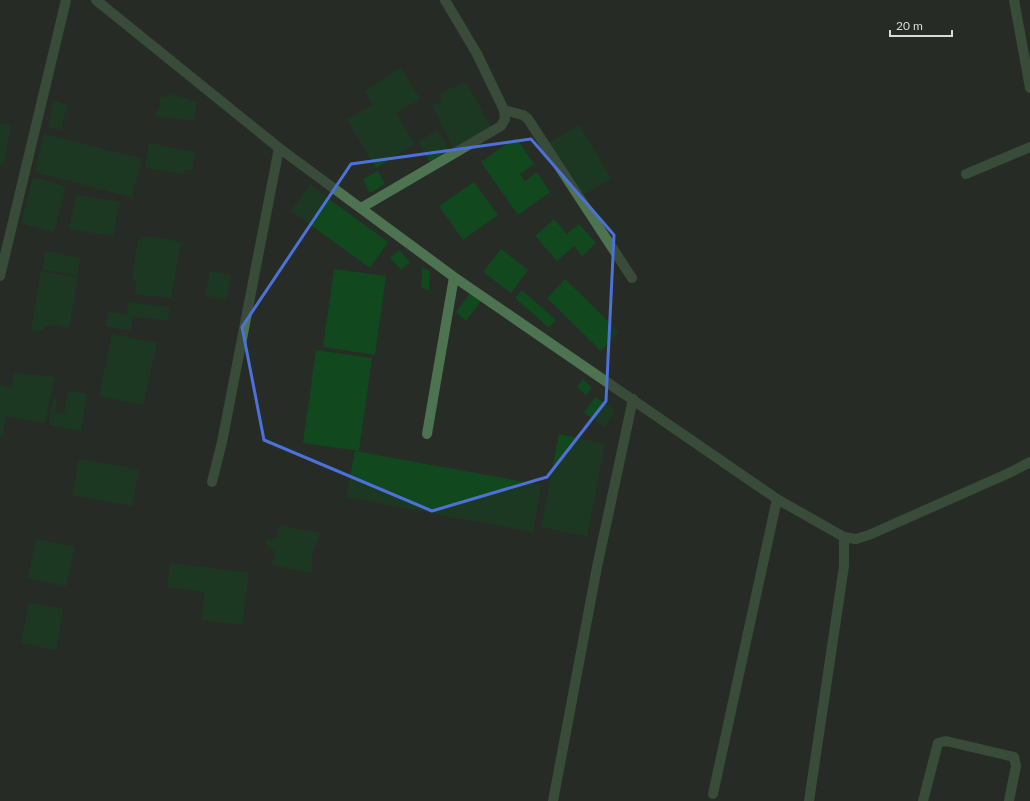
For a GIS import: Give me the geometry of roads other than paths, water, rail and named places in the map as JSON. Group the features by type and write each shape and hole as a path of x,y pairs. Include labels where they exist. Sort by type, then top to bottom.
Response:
{"street":[{"path":"0,276 66,0"},
{"path":"96,0 279,148 454,277 777,499 844,537 856,539 869,535 1009,473 1030,462"},
{"path":"361,208 501,126 505,119 504,110 477,54 446,0"},
{"path":"1014,0 1030,88"},
{"path":"504,110 523,114 528,119 632,278"},
{"path":"966,174 1030,147"},
{"path":"212,482 222,442 279,148"},
{"path":"427,434 454,277"},
{"path":"553,801 597,567 633,399"},
{"path":"713,794 777,499"},
{"path":"809,801 844,566 844,537"},
{"path":"923,801 938,743 946,741 1014,757 1016,766 1009,801"}]}
